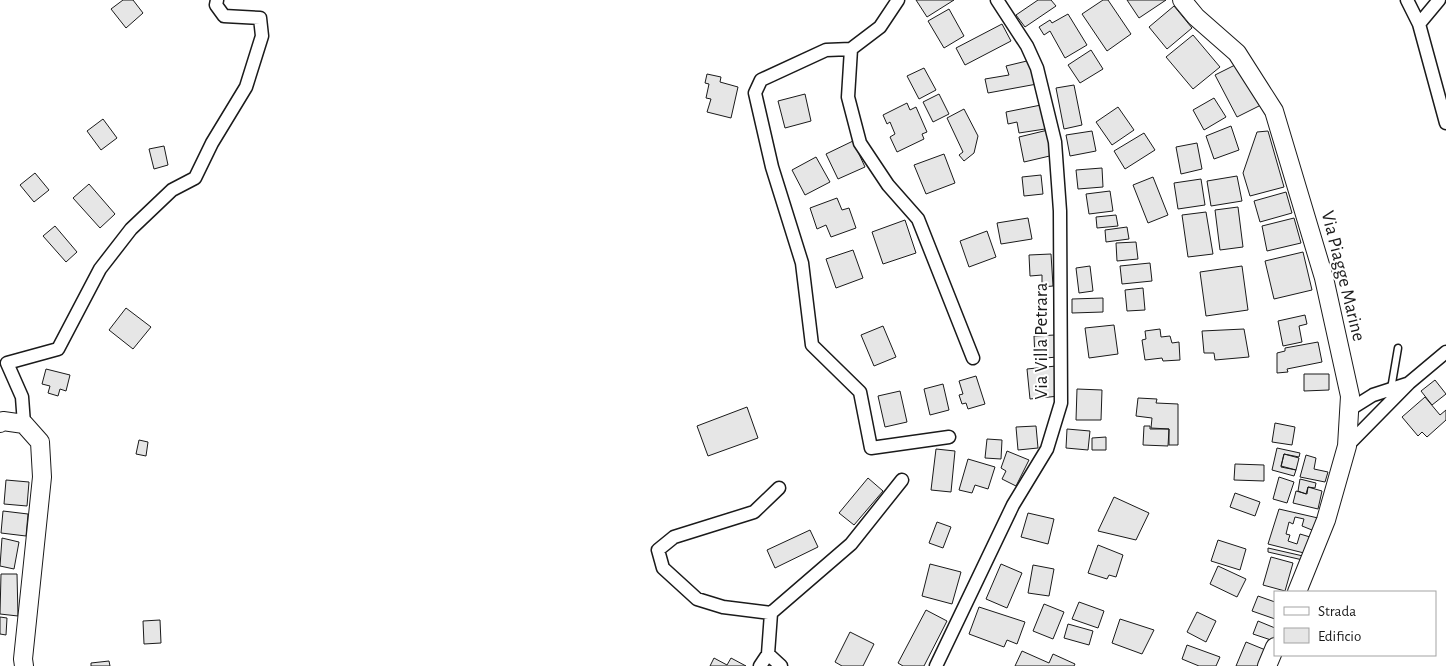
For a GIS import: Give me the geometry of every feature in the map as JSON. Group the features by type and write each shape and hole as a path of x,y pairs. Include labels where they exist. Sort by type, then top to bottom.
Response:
{"street":[{"path":"24,666 23,659 42,477 40,442 24,424 22,397 3,363 58,349 100,269 131,229 172,190 195,178 212,143 246,87 262,36 260,18 224,16 216,5 217,0"},
{"path":"898,0 880,27 851,49 826,50 761,80 755,93 772,168 802,263 812,345 860,392 870,448 949,437"},
{"name":"Via Villa Petrara","path":"936,666 1013,505 1047,449 1061,403 1060,211 1055,142 1037,68 1027,46 997,0"},
{"name":"Via Piagge Marine","path":"1182,0 1196,16 1237,53 1274,111 1324,278 1350,396 1347,446 1326,520 1297,591"},
{"path":"1407,0 1419,24 1446,124"},
{"path":"1419,24 1439,0"},
{"path":"851,49 848,97 860,143 888,185 918,219 973,358"},
{"path":"1347,446 1409,383 1446,352"},
{"path":"1349,410 1373,395 1409,383"},
{"path":"0,423 3,420 24,424"},
{"path":"760,666 768,654 771,613 851,544 902,480"},
{"path":"771,613 723,608 697,599 663,568 658,550 674,537 754,512 779,488"},
{"path":"1267,666 1274,649"},
{"path":"768,654 781,666"}],"lane":[{"path":"1390,389 1398,348"}],"building":[{"path":"123,0 133,0 143,13 126,28 111,9"},
{"path":"916,0 954,0 927,17"},
{"path":"1038,0 1051,0 1056,6 1025,27 1016,15"},
{"path":"1103,0 1108,0 1131,34 1107,51 1082,14"},
{"path":"1127,0 1166,0 1139,18"},
{"path":"1174,6 1192,28 1167,49 1149,27"},
{"path":"949,9 964,36 944,48 928,21"},
{"path":"1068,14 1087,45 1065,58 1050,31 1044,35 1039,27 1050,20 1052,23"},
{"path":"1002,24 1011,41 965,65 956,48"},
{"path":"1193,35 1220,67 1193,89 1166,57"},
{"path":"1091,50 1103,69 1080,83 1068,65"},
{"path":"1031,60 1037,84 988,93 985,79 1009,75 1006,66"},
{"path":"1241,62 1263,104 1237,117 1215,75"},
{"path":"924,68 936,90 919,99 907,76"},
{"path":"707,74 721,77 720,82 738,87 731,118 707,112 711,99 706,98 709,84 705,83"},
{"path":"1074,85 1082,125 1064,129 1056,88"},
{"path":"805,94 811,121 785,128 778,101"},
{"path":"939,94 949,114 933,122 923,102"},
{"path":"1214,98 1226,117 1204,130 1193,110"},
{"path":"907,103 910,110 916,107 927,132 922,134 924,139 897,152 890,137 895,134 890,122 887,124 883,115"},
{"path":"1041,105 1045,129 1019,133 1017,122 1008,124 1006,112"},
{"path":"1118,107 1134,130 1112,145 1096,122"},
{"path":"964,109 978,136 974,153 964,161 959,155 963,152 947,118"},
{"path":"103,119 117,138 101,150 87,131"},
{"path":"1231,126 1239,150 1214,159 1206,136"},
{"path":"1048,130 1054,155 1024,162 1019,137"},
{"path":"1092,131 1096,151 1070,156 1066,135"},
{"path":"1268,131 1284,187 1250,196 1243,173 1257,132"},
{"path":"1144,133 1155,150 1125,169 1114,151"},
{"path":"853,141 865,167 838,179 826,154"},
{"path":"1197,143 1202,169 1181,174 1176,147"},
{"path":"164,146 168,165 154,169 149,149"},
{"path":"944,154 955,183 926,194 914,165"},
{"path":"816,157 830,182 805,195 792,170"},
{"path":"1102,168 1103,187 1078,189 1076,170"},
{"path":"35,173 49,190 34,202 20,185"},
{"path":"1041,175 1043,194 1024,196 1022,177"},
{"path":"1237,176 1242,201 1211,206 1207,181"},
{"path":"1153,177 1168,215 1148,223 1133,185"},
{"path":"1201,179 1205,205 1178,209 1174,183"},
{"path":"89,184 115,214 100,228 73,198"},
{"path":"1110,191 1113,211 1089,214 1086,194"},
{"path":"1286,192 1292,213 1260,222 1254,201"},
{"path":"837,198 842,210 849,208 856,228 831,237 826,225 817,229 810,208"},
{"path":"1238,207 1243,247 1220,250 1215,210"},
{"path":"1206,212 1213,254 1188,257 1182,215"},
{"path":"1116,215 1118,226 1097,228 1096,217"},
{"path":"1028,218 1032,239 1001,244 997,223"},
{"path":"1294,218 1301,243 1267,251 1262,226"},
{"path":"905,220 916,253 883,264 872,232"},
{"path":"55,226 77,252 66,262 43,236"},
{"path":"1127,227 1129,239 1106,242 1105,230"},
{"path":"987,231 996,257 969,267 960,241"},
{"path":"1136,242 1138,259 1117,261 1116,243"},
{"path":"853,250 863,278 836,288 826,259"},
{"path":"1303,252 1312,290 1274,299 1265,261"},
{"path":"1051,254 1053,286 1042,287 1042,275 1030,276 1029,255"},
{"path":"1150,263 1152,281 1122,284 1120,266"},
{"path":"1090,266 1093,291 1079,293 1076,268"},
{"path":"1242,266 1248,310 1206,316 1200,272"},
{"path":"1143,288 1145,310 1127,311 1125,290"},
{"path":"1103,298 1103,312 1072,313 1072,299"},
{"path":"126,308 151,327 133,349 109,330"},
{"path":"1305,315 1307,324 1299,326 1302,342 1283,346 1278,321"},
{"path":"1114,325 1118,354 1089,358 1085,328"},
{"path":"883,326 896,357 874,366 861,335"},
{"path":"1160,329 1161,337 1170,336 1172,343 1179,342 1180,360 1163,361 1162,358 1145,360 1142,340 1146,339 1145,331"},
{"path":"1244,329 1249,357 1215,360 1214,353 1204,353 1202,331"},
{"path":"1055,335 1057,357 1035,359 1034,336"},
{"path":"1318,342 1322,362 1287,369 1288,372 1277,373 1277,353 1285,351 1285,348"},
{"path":"1056,366 1059,396 1030,399 1027,369"},
{"path":"46,369 70,375 66,391 60,389 58,396 48,393 50,386 42,384"},
{"path":"1304,374 1329,374 1329,390 1304,391"},
{"path":"976,376 985,404 968,409 966,403 962,404 959,395 963,394 959,381"},
{"path":"1435,380 1446,394 1432,405 1421,391"},
{"path":"943,384 949,410 930,415 924,389"},
{"path":"1077,389 1102,390 1101,420 1076,420"},
{"path":"900,391 907,422 885,427 878,396"},
{"path":"1425,397 1440,415 1446,410 1446,420 1427,437 1422,432 1418,436 1402,417"},
{"path":"1138,398 1157,399 1156,403 1178,404 1178,445 1169,445 1169,429 1151,428 1152,418 1136,416"},
{"path":"747,407 758,438 708,456 697,426"},
{"path":"1275,423 1295,427 1292,445 1272,442"},
{"path":"1036,426 1038,448 1018,450 1016,427"},
{"path":"1144,426 1150,426 1150,429 1169,429 1168,446 1143,445"},
{"path":"1067,429 1090,431 1088,450 1066,448"},
{"path":"1106,437 1106,450 1092,450 1092,438"},
{"path":"987,439 1002,440 1001,459 985,458"},
{"path":"139,440 148,442 146,456 136,454"},
{"path":"1277,448 1300,453 1299,457 1284,454 1281,467 1296,470 1294,476 1272,470"},
{"path":"936,449 955,451 951,492 931,490"},
{"path":"1007,451 1029,460 1016,486 1002,479 1006,471 1001,468"},
{"path":"1284,454 1299,458 1296,470 1281,466"},
{"path":"1306,455 1316,458 1314,469 1328,472 1325,482 1300,477"},
{"path":"968,459 995,467 988,489 975,485 972,493 959,490"},
{"path":"1235,464 1264,465 1264,481 1234,480"},
{"path":"1279,477 1294,482 1287,503 1273,499"},
{"path":"868,478 883,491 854,525 839,513"},
{"path":"1300,479 1316,483 1315,488 1308,487 1306,494 1298,491"},
{"path":"6,480 29,482 27,506 4,504"},
{"path":"1308,487 1322,491 1318,509 1293,503 1296,491 1307,494"},
{"path":"1235,493 1260,502 1255,516 1230,507"},
{"path":"1114,497 1149,513 1136,540 1098,531"},
{"path":"1279,509 1318,518 1307,561 1268,552 1268,548 1303,556 1304,553 1268,544","holes":["1295,517 1304,519 1302,526 1312,530 1310,537 1300,534 1297,544 1288,541 1290,535 1286,534 1289,522 1293,524"]},
{"path":"3,511 28,514 26,536 1,533"},
{"path":"1028,513 1054,519 1048,544 1021,537"},
{"path":"937,522 951,527 943,548 929,543"},
{"path":"810,530 818,547 775,568 767,550"},
{"path":"2,538 19,542 14,569 0,566"},
{"path":"1218,540 1246,549 1240,570 1211,561"},
{"path":"1098,545 1123,555 1116,577 1109,575 1107,579 1088,573"},
{"path":"1271,557 1293,563 1285,591 1263,585"},
{"path":"930,564 961,572 952,604 922,596"},
{"path":"1001,564 1022,573 1007,608 986,599"},
{"path":"1033,565 1054,569 1049,596 1028,593"},
{"path":"1218,566 1246,579 1237,597 1210,584"},
{"path":"1,574 17,574 18,616 0,614"},
{"path":"1258,596 1274,602 1274,619 1252,611"},
{"path":"1079,602 1104,611 1098,628 1072,619"},
{"path":"1044,604 1064,612 1053,639 1033,631"},
{"path":"979,607 1025,622 1017,644 1007,640 1004,647 969,634"},
{"path":"926,610 947,621 924,666 903,666 898,663"},
{"path":"1197,612 1216,621 1206,642 1187,632"},
{"path":"0,617 7,618 6,635 0,634"},
{"path":"1120,619 1154,630 1142,654 1112,643"},
{"path":"160,620 161,643 144,644 143,621"},
{"path":"1258,621 1274,628 1274,641 1253,634"},
{"path":"1068,624 1093,631 1089,645 1064,638"},
{"path":"850,632 874,644 863,666 842,666 835,662"},
{"path":"1246,642 1268,651 1262,666 1236,666"},
{"path":"1187,645 1220,657 1216,666 1199,666 1182,659"},
{"path":"1022,651 1049,663 1053,654 1075,664 1074,666 1015,666"},
{"path":"714,658 727,665 731,658 746,666 710,666"},
{"path":"109,661 110,666 91,666 91,663"}]}
